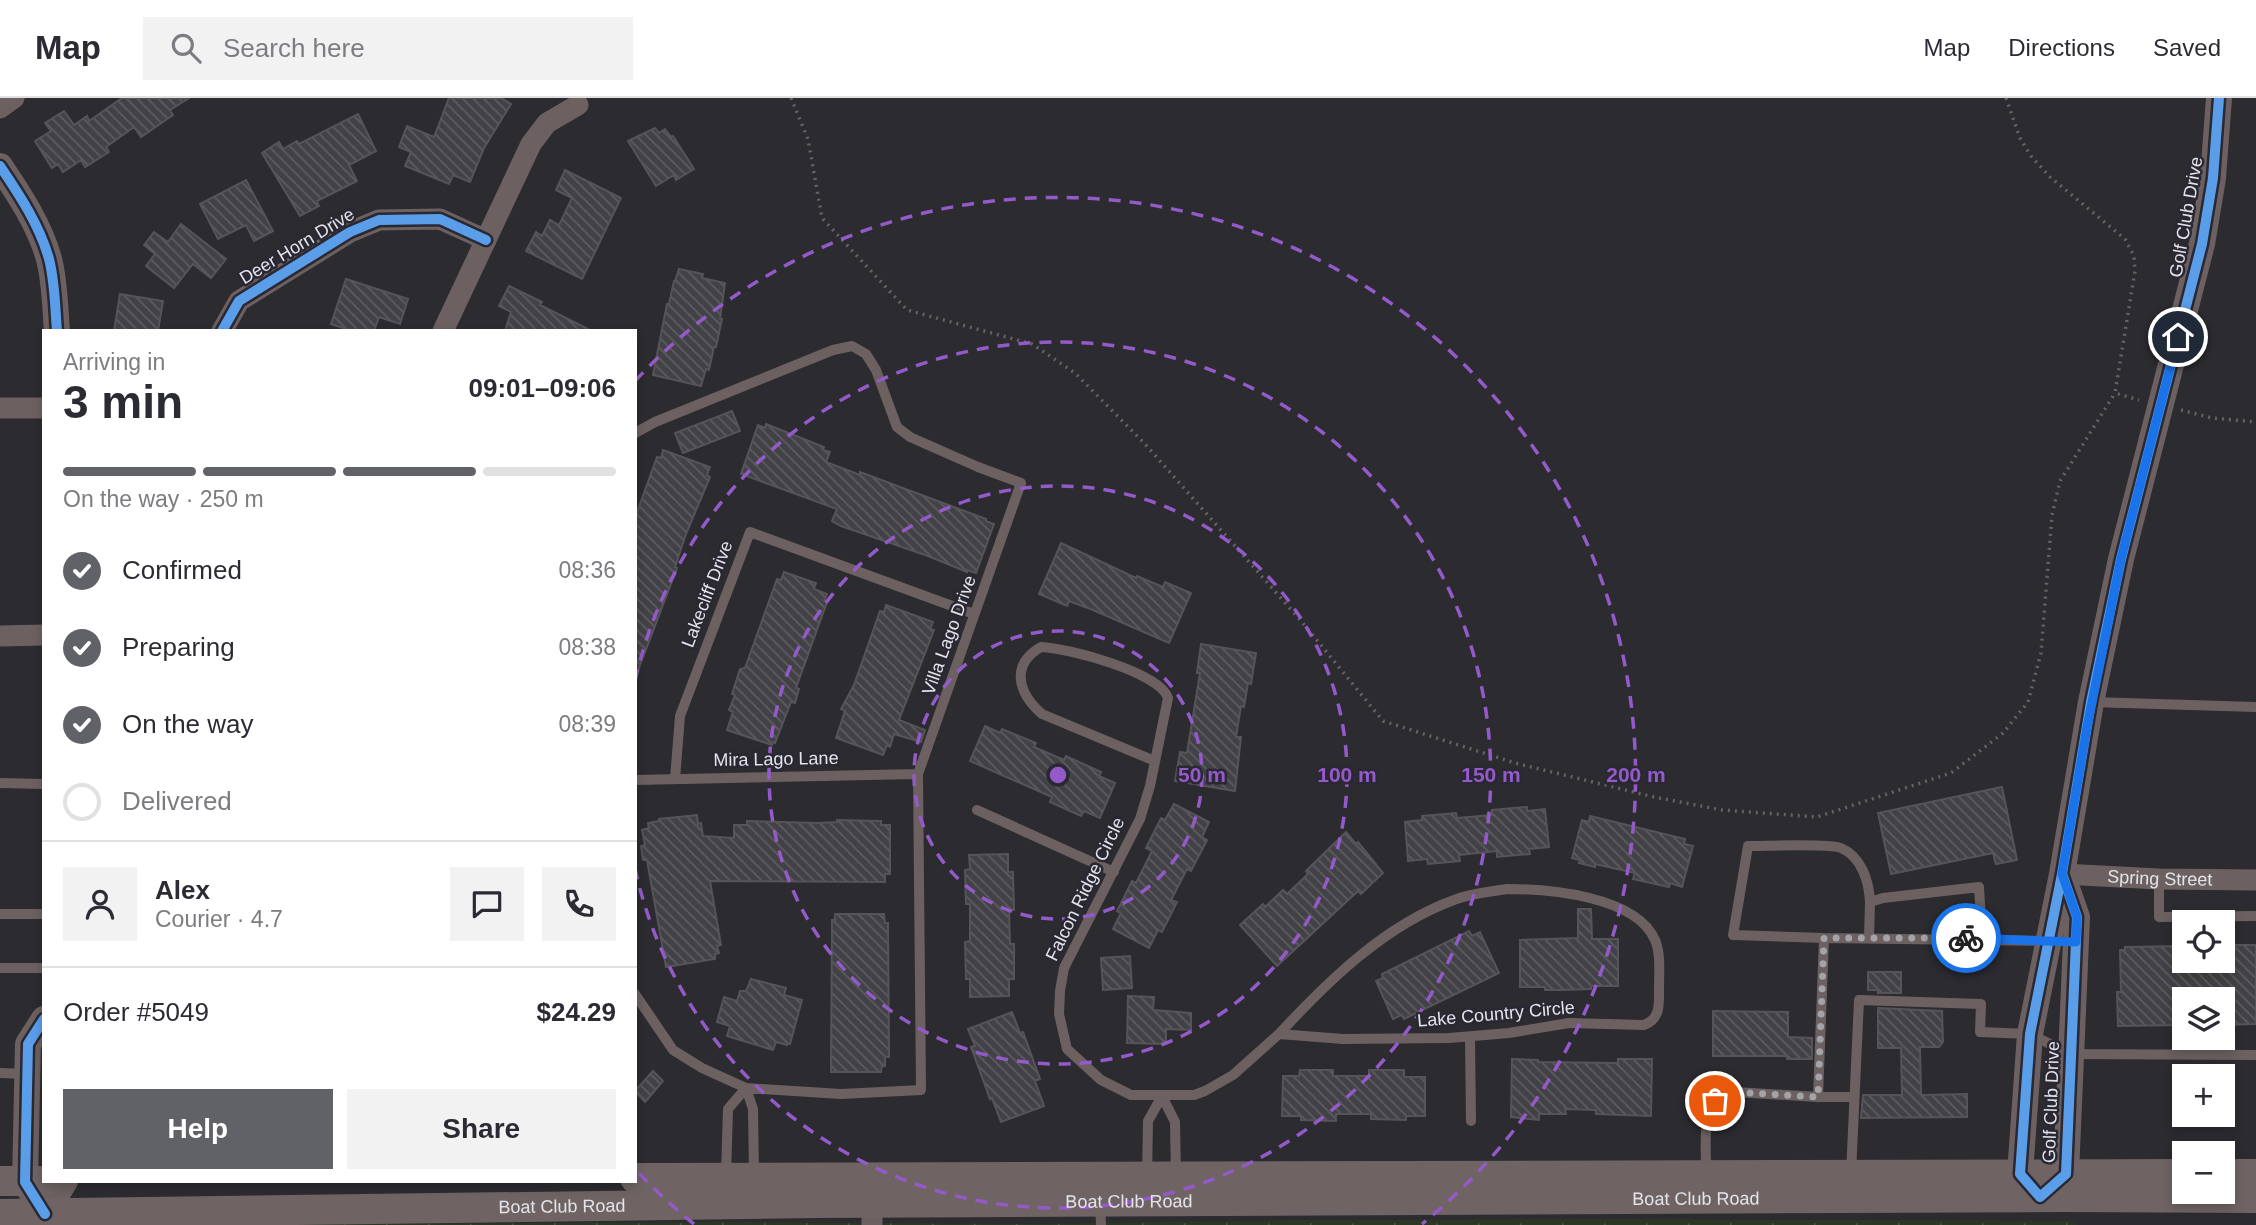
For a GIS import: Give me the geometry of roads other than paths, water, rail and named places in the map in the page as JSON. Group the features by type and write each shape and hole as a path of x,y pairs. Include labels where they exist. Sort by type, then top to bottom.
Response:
{"main road":[{"name":"Boat Club Road","path":"0,1214 45,1219 365,1207 741,1188 1161,1185 1706,1174 2172,1174"},
{"path":"2235,1174 2256,1174"},
{"name":"Boat Club Road","path":"637,1178 741,1188 872,1214 1100,1213 1161,1185 2256,1198"}],"street":[{"path":"0,108 14,98"},
{"name":"Golf Club Drive","path":"2062,941 2070,1054 2066,1174 2040,1197 2020,1174 2030,1034 2062,941 2077,917 2062,874 2091,702 2119,570 2202,244 2213,178 2219,98"},
{"path":"444,329 531,144 547,123 579,105"},
{"path":"0,166 35,224 49,259 57,329"},
{"name":"Deer Horn Drive","path":"223,329 239,301 350,232 379,220 440,219 486,240"},
{"path":"0,408 42,408"},
{"path":"0,636 42,635"},
{"name":"Spring Street","path":"2062,874 2256,880"},
{"path":"42,1022 28,1044 23,1181 45,1219"},
{"path":"45,1219 64,1183"}],"lane":[{"name":"Villa Lago Drive","path":"637,432 655,422 833,350 852,346 866,354 876,370 897,427 910,437 1021,483 918,774 921,1090 841,1094 746,1088 702,1068 673,1050 637,996"},
{"name":"Lakecliff Drive","path":"674,779 680,716 750,532 974,614"},
{"name":"Falcon Ridge Circle","path":"1155,761 1042,714 1033,706 1022,686 1020,676 1026,659 1041,647 1059,648 1139,674 1165,691 1168,698 1150,786 1140,819 1064,968 1059,1003 1062,1033 1067,1049 1101,1080 1131,1095 1162,1096"},
{"path":"2091,702 2256,707"},
{"name":"Mira Lago Lane","path":"637,780 918,774"},
{"path":"0,783 42,784"},
{"path":"977,810 1114,872"},
{"path":"1869,938 1869,885 1857,859 1840,847 1748,846 1733,935 1824,938 1869,938 1982,938 2062,941"},
{"path":"2159,879 2159,917 2256,916"},
{"path":"1870,902 1883,898 1979,887 1982,938"},
{"name":"Lake Country Circle","path":"1162,1096 1194,1095 1233,1075 1339,974 1374,946 1427,911 1468,896 1507,889 1573,894 1609,905 1639,919 1656,941 1659,955 1658,1004 1657,1016 1650,1023 1551,1025 1470,1037 1381,1040 1279,1034"},
{"path":"0,914 42,914"},
{"path":"1818,1097 1824,938"},
{"path":"0,968 42,968"},
{"path":"1851,1174 1859,1000 1981,1004 1980,1032 2030,1034 2070,1054 2256,1055"},
{"path":"1470,1037 1471,1121"},
{"path":"0,1073 27,1074"},
{"path":"741,1188 753,1108 746,1088"},
{"path":"741,1188 728,1109 746,1088"},
{"path":"1706,1174 1707,1115 1715,1101 1723,1094 1735,1092 1854,1097"},
{"path":"1161,1185 1175,1122 1162,1096"},
{"path":"1161,1185 1148,1121 1162,1096"}]}
